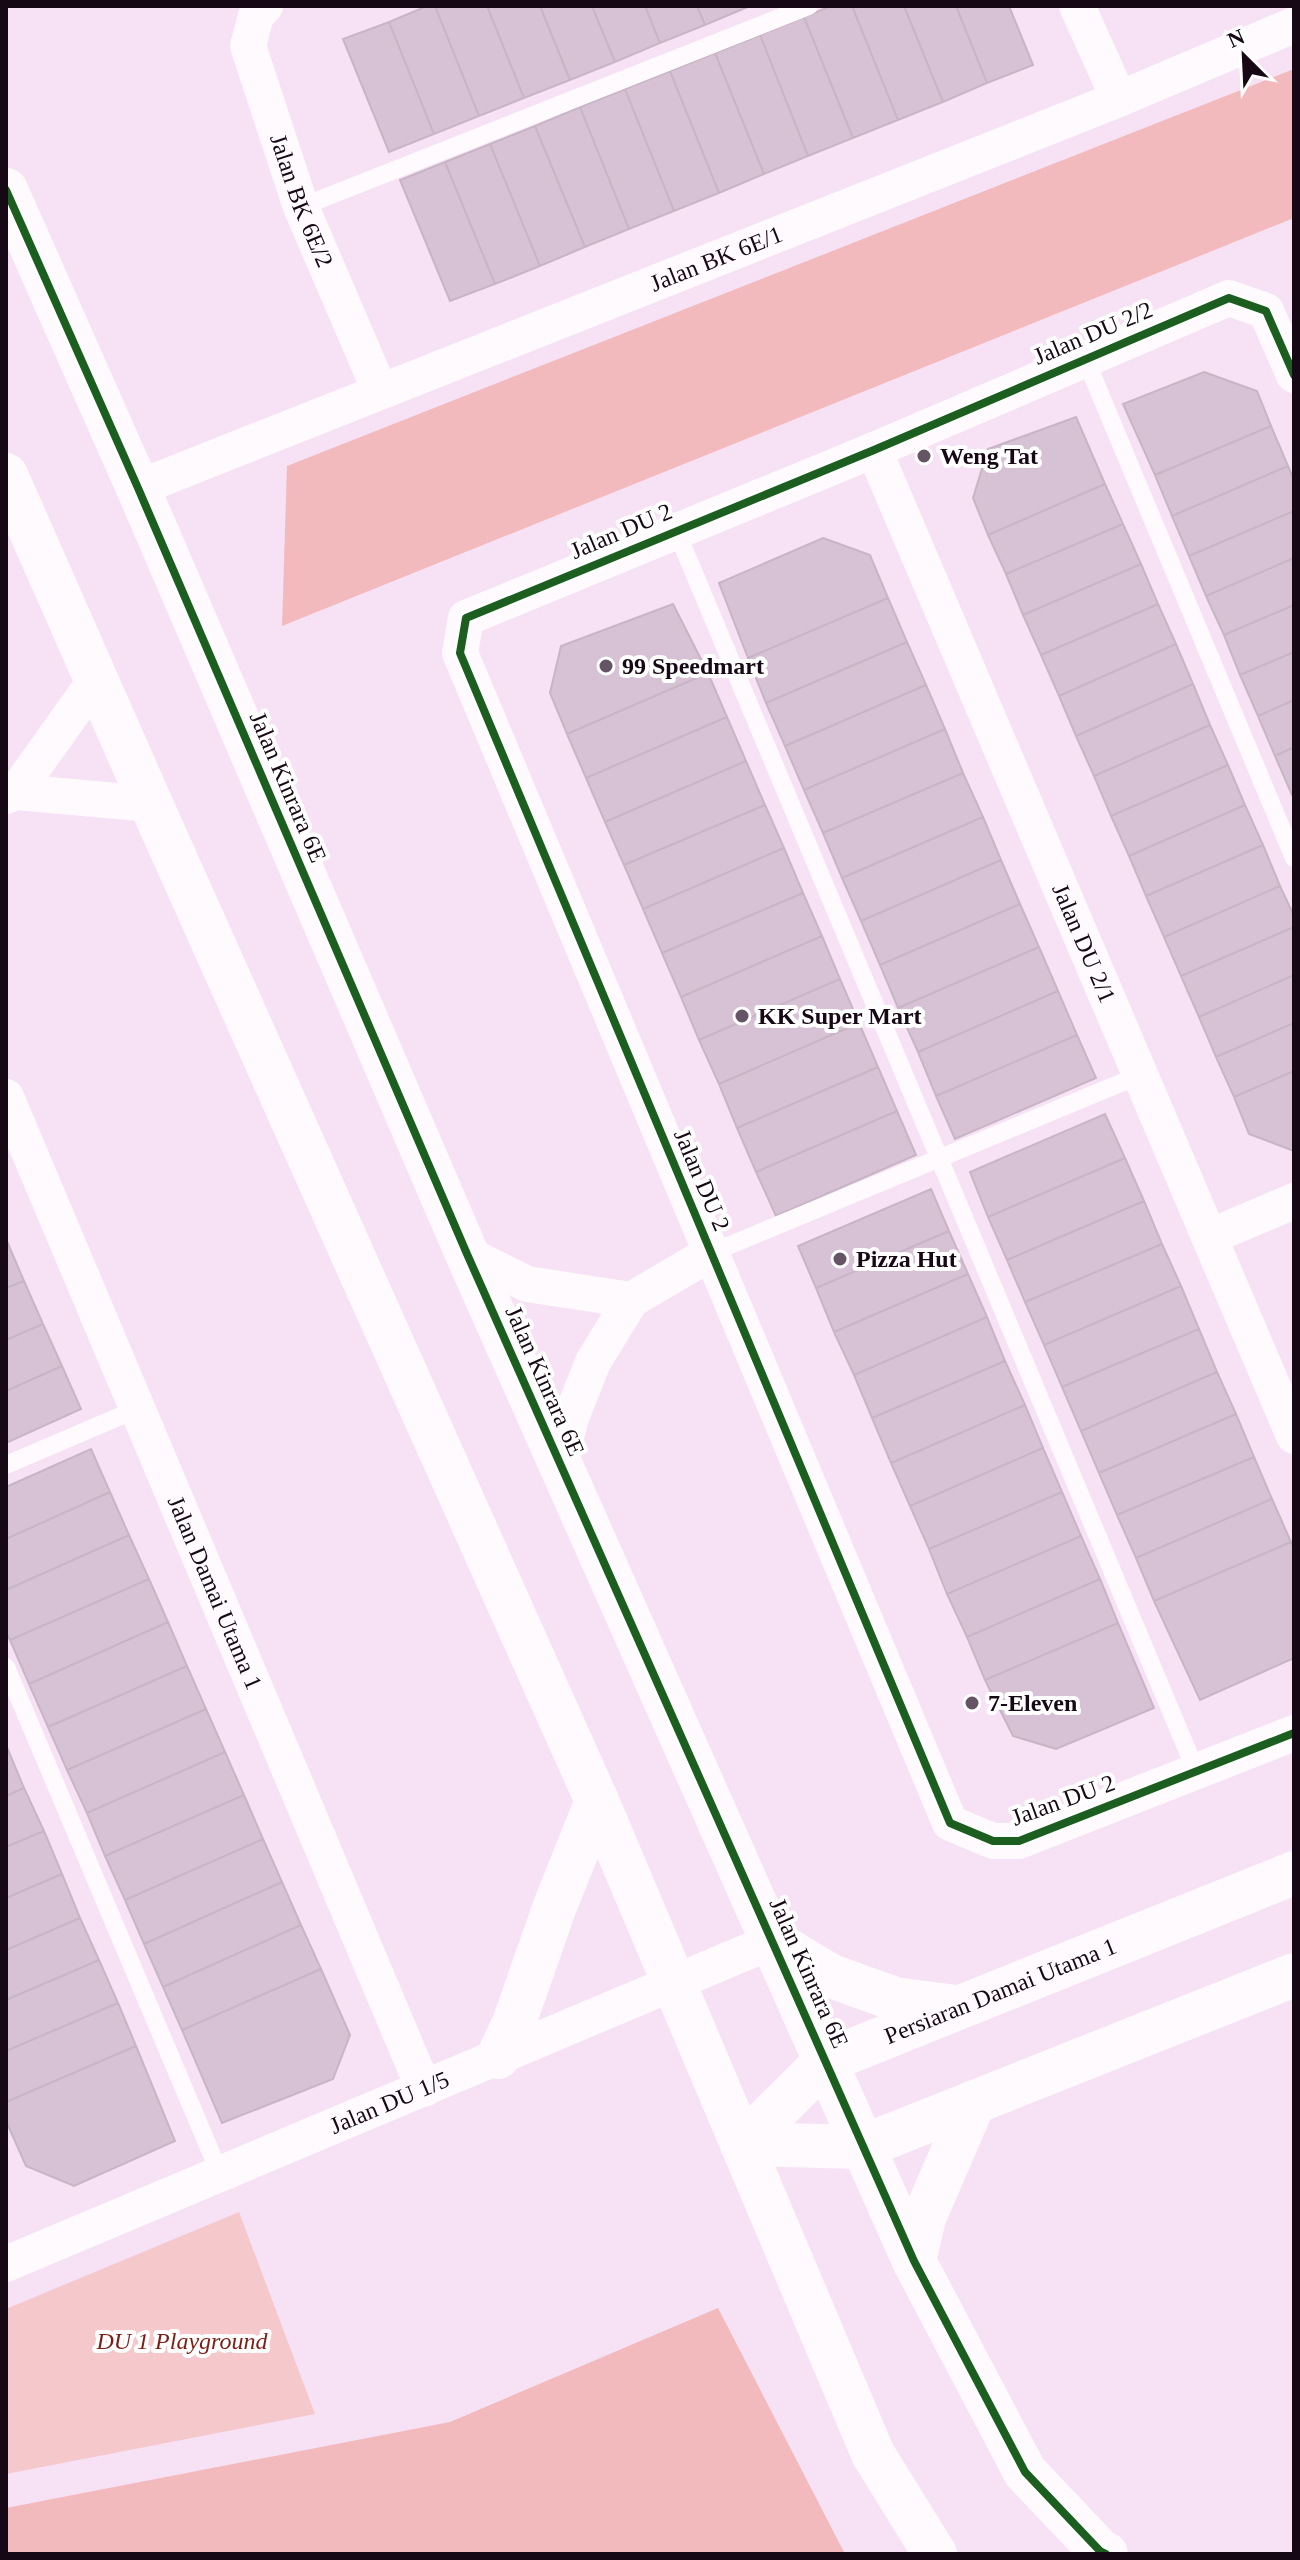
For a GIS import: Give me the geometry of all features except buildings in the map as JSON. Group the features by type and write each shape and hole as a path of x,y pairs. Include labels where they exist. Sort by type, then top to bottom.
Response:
{"street":[{"name":"Jalan BK 6E/2","path":"265,6 256,16 248,46 301,207 380,391"},
{"path":"1077,6 1119,99"},
{"name":"Jalan BK 6E/1","path":"138,488 1119,99 1294,25"},
{"name":"Jalan Kinrara 6E","path":"6,190 138,488 467,1254 914,2261 1025,2472 1106,2554"},
{"name":"Jalan DU 2/2","path":"874,450 1229,298 1266,311 1294,375"},
{"name":"Jalan DU 2","path":"874,450 466,618 460,653 950,1823 993,1841 1019,1841 1294,1733"},
{"name":"Jalan DU 2/1","path":"874,450 1294,1436"},
{"path":"6,475 95,681 597,1801 873,2454 935,2554"},
{"path":"11,794 95,681"},
{"path":"11,794 151,804"},
{"name":"Jalan Damai Utama 1","path":"6,1097 424,2089"},
{"path":"1209,1237 1294,1201"},
{"path":"559,1461 572,1415 593,1362 631,1300 711,1253"},
{"path":"467,1254 527,1284 631,1300"},
{"path":"498,2057 514,2023 555,1906 597,1801"},
{"name":"Persiaran Damai Utama 1","path":"742,2144 826,2061 1294,1873"},
{"path":"773,1941 844,1981 895,1999 960,2008"},
{"name":"Jalan DU 1/5","path":"6,2264 773,1941"},
{"path":"742,2144 862,2147 1294,1975"},
{"path":"914,2261 924,2218 974,2102"}],"lane":[{"path":"301,207 809,6"},
{"path":"1085,358 1294,858"},
{"path":"676,530 1196,1771"},
{"path":"711,1253 1140,1075"},
{"path":"6,1465 137,1409"},
{"path":"6,1667 220,2174"}],"green space":[{"name":"DU 1 Playground","path":"239,2212 315,2414 6,2474 6,2309"}],"shaded area":[{"path":"1294,69 1294,218 282,626 287,466"},
{"path":"718,2308 845,2554 6,2554 6,2508 450,2422"}],"cycle path":[{"path":"6,190 138,488 467,1254 914,2261 1025,2472 1106,2554"},
{"path":"1294,375 1266,311 1229,298 874,450 466,618 460,653 950,1823 993,1841 1019,1841 1294,1733"}],"place":[{"name":"Weng Tat","path":"924,456"},
{"name":"99 Speedmart","path":"606,666"},
{"name":"KK Super Mart","path":"742,1016"},
{"name":"Pizza Hut","path":"840,1259"},
{"name":"7-Eleven","path":"972,1703"}]}
